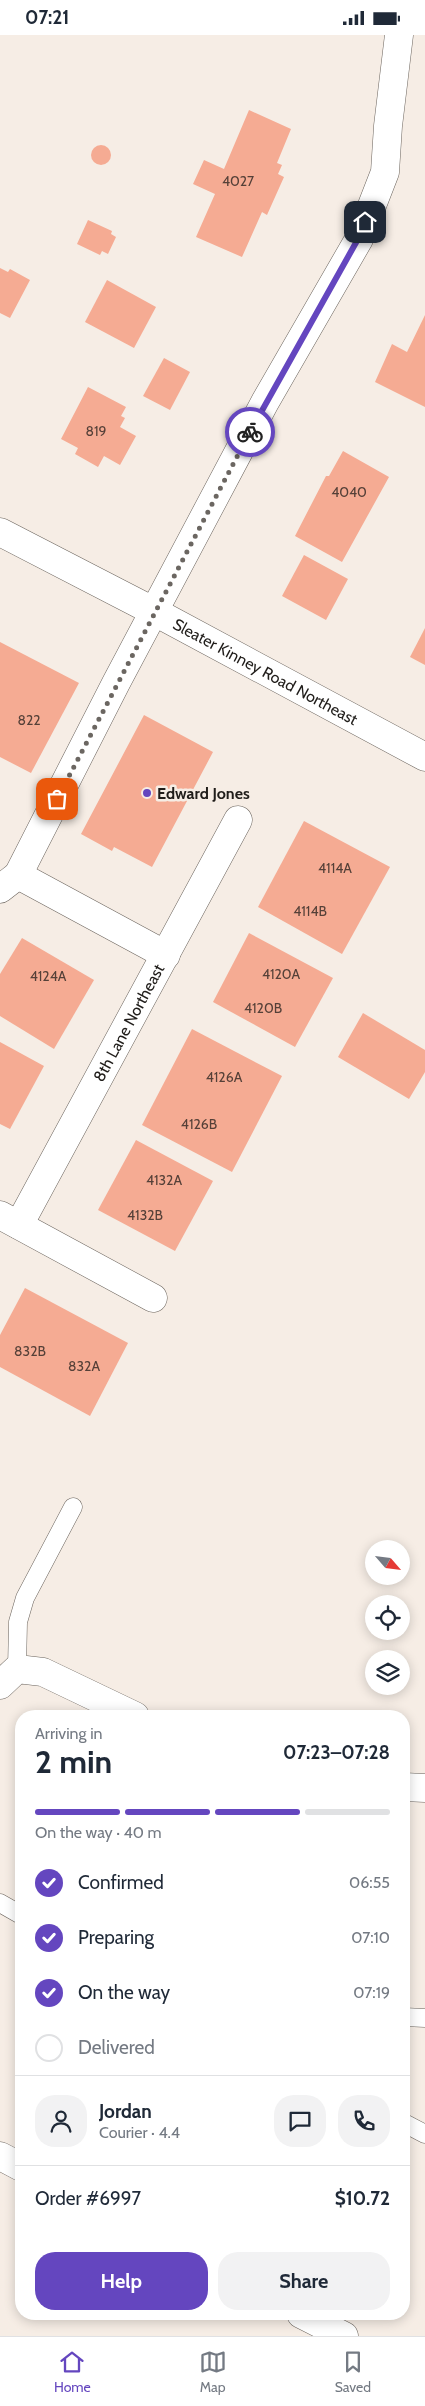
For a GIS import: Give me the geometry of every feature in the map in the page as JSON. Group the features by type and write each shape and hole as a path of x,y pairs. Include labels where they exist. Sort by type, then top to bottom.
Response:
{"street":[{"path":"166,955 9,882 155,612 265,402 358,239 386,172 388,125 399,35"},
{"name":"Sleater Kinney Road Northeast","path":"0,532 155,612 425,757"},
{"name":"8th Lane Northeast","path":"10,1220 166,955 238,820"},
{"path":"10,1220 153,1298"},
{"path":"8,1677 43,1672 122,1710"},
{"path":"410,1787 425,1788"},
{"path":"0,2156 15,2164"},
{"path":"313,2320 344,2336"}],"lane":[{"path":"8,1677 18,1622 25,1597 73,1507"},
{"path":"0,1903 15,1912"},
{"path":"410,2017 425,2018"},
{"path":"410,2126 425,2134"}],"building":[{"path":"249,110 291,129 277,163 282,165 278,174 284,177 267,215 262,212 242,257 196,237 215,194 193,184 204,160 224,169"},
{"path":"101,145 108,148 111,155 108,162 101,165 94,162 91,155 94,148"},
{"path":"88,220 112,231 111,234 116,237 108,254 102,251 100,255 77,244"},
{"path":"0,268 8,272 10,269 30,280 10,318 0,313"},
{"path":"107,280 156,307 134,348 85,322"},
{"path":"425,315 425,407 375,382 392,344 407,352"},
{"path":"164,358 190,372 170,410 143,396"},
{"path":"88,387 126,407 121,416 125,418 120,427 136,436 120,465 104,456 98,467 75,454 78,448 61,439"},
{"path":"343,451 389,477 342,562 295,536 326,476 329,476"},
{"path":"304,555 348,579 326,620 282,596"},
{"path":"425,628 425,665 410,657"},
{"path":"0,642 79,683 31,773 0,757"},
{"name":"Edward Jones","path":"144,715 213,752 152,867 114,847 112,851 81,834"},
{"path":"304,821 390,867 342,954 258,907"},
{"path":"249,933 333,978 295,1047 213,1002"},
{"path":"22,938 94,980 54,1049 0,1016 0,974"},
{"path":"363,1013 425,1050 425,1072 409,1099 338,1057"},
{"path":"192,1029 282,1076 232,1172 142,1125"},
{"path":"0,1042 44,1066 10,1129 0,1124"},
{"path":"136,1140 213,1181 175,1251 98,1210"},
{"path":"25,1288 128,1343 90,1416 0,1367 0,1335"}],"way so far":[{"path":"57,799 129,658 250,432"}],"place":[{"name":"Edward Jones","path":"147,793"}],"route":[{"path":"250,432 265,402 358,239 365,222"}]}
